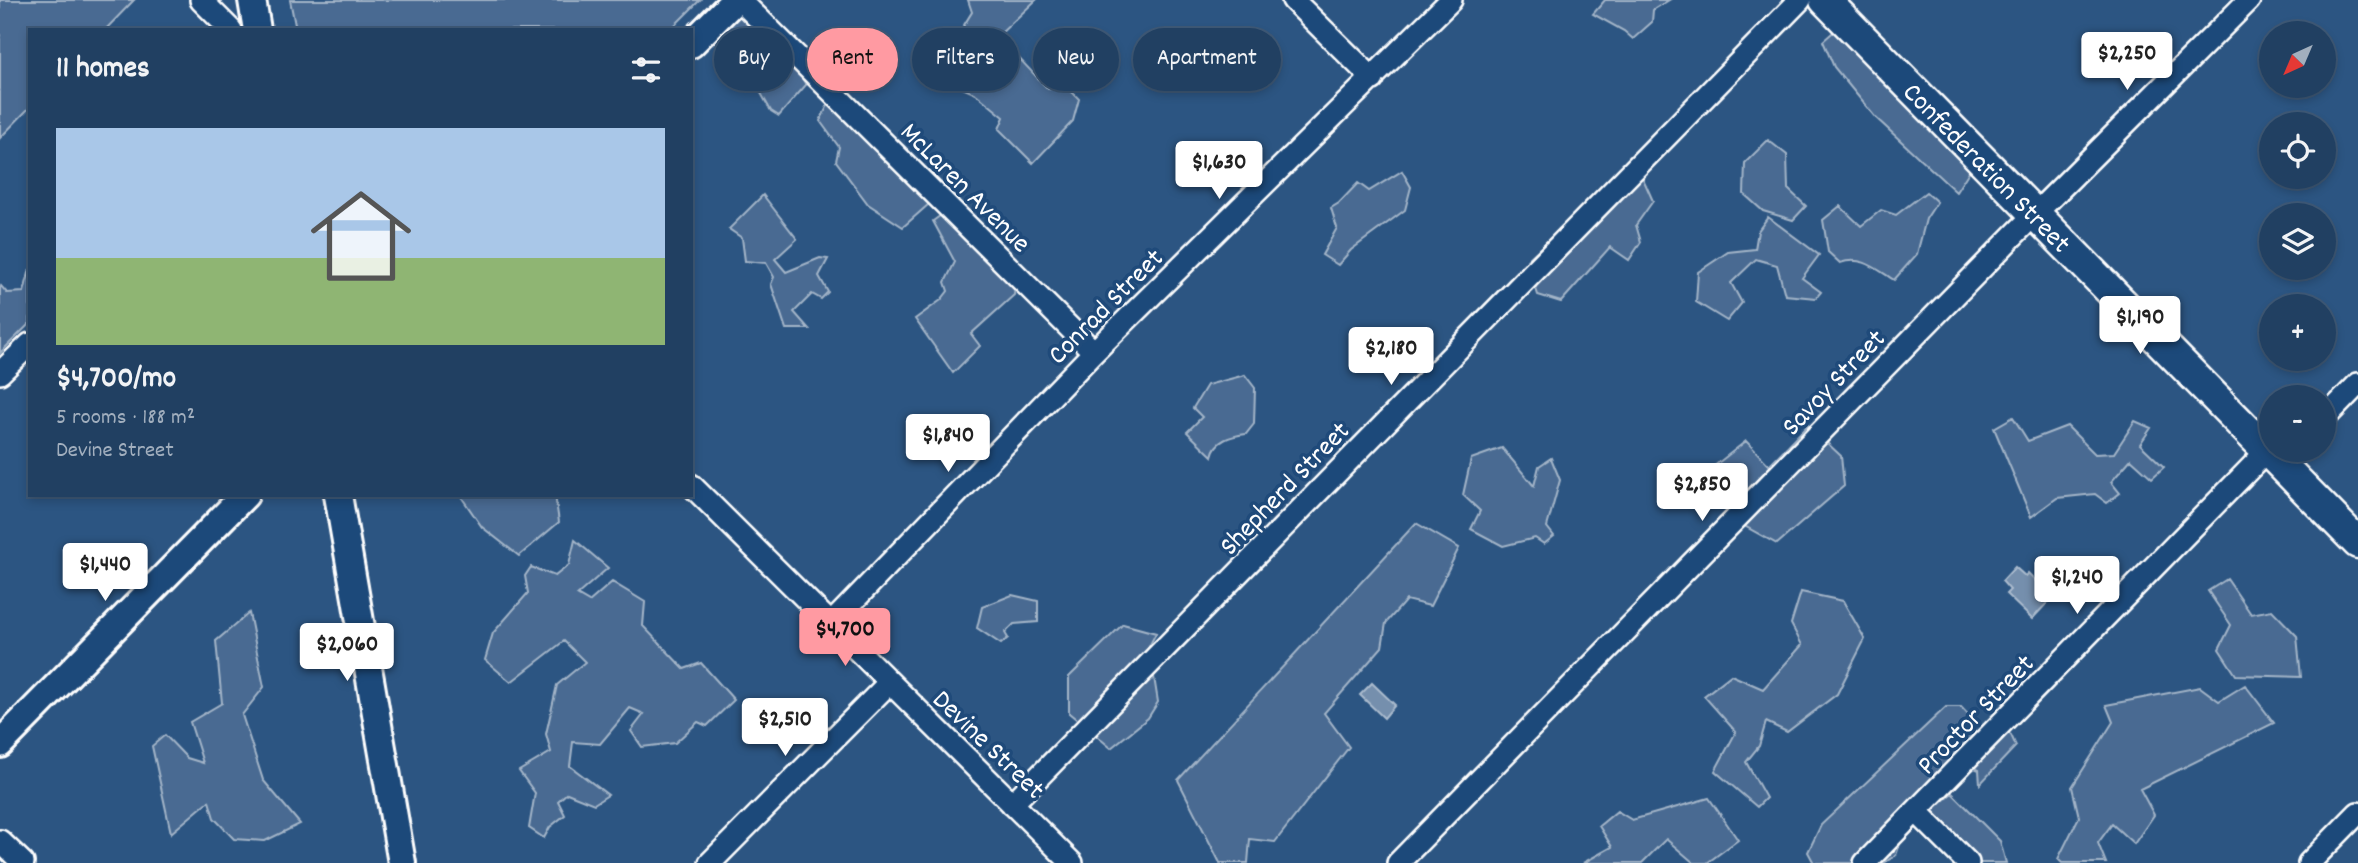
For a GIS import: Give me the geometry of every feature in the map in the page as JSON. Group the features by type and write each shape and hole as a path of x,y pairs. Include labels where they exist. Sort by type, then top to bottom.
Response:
{"main road":[{"name":"Confederation Street","path":"1825,0 2036,214 2259,433"},
{"name":"Confederation Street","path":"2287,462 2358,543"}],"street":[{"path":"201,0 229,28"},
{"path":"252,0 257,28"},
{"path":"693,42 737,0"},
{"name":"McLaren Avenue","path":"737,0 1094,352"},
{"path":"1293,0 1373,79"},
{"name":"Conrad Street","path":"831,624 1094,352 1451,0"},
{"name":"Shepherd Street","path":"1012,804 1800,0"},
{"name":"Savoy Street","path":"1398,863 2249,0"},
{"path":"0,373 28,346"},
{"path":"2336,407 2358,384"},
{"name":"Proctor Street","path":"1865,863 2272,462"},
{"name":"Devine Street","path":"693,487 1072,863"},
{"path":"0,744 243,497"},
{"path":"338,497 402,863"},
{"path":"710,863 889,683"},
{"path":"1917,812 1968,863"},
{"path":"2309,863 2358,813"},
{"path":"0,841 23,863"}],"shaded area":[{"path":"0,0 134,0 107,28 28,28 28,109 0,138"},
{"path":"290,0 700,0 672,28 296,28"},
{"path":"968,0 1036,0 1006,28 962,28 972,12"},
{"path":"1605,0 1669,0 1653,10 1652,22 1633,39 1593,14"},
{"path":"734,8 757,28 714,28 714,35 709,30"},
{"path":"1840,26 1977,159 1956,192 1875,117 1834,67 1823,41"},
{"path":"1019,58 1033,73 1033,91 1071,91 1079,99 1073,121 1033,163 999,129 1004,117 969,91 1019,91"},
{"path":"793,62 806,85 779,116 771,111 760,91 793,91"},
{"path":"828,105 842,110 924,193 929,204 903,227 868,204 836,161 839,147 820,121"},
{"path":"1768,140 1787,155 1788,189 1806,206 1793,220 1763,211 1744,194 1745,163"},
{"path":"1624,169 1641,174 1653,201 1636,225 1641,242 1629,260 1610,247 1561,302 1538,295 1527,260"},
{"path":"1402,171 1411,187 1405,210 1351,250 1338,265 1322,255 1337,228 1331,208 1358,183 1369,191"},
{"path":"1926,192 1937,202 1926,219 1917,254 1894,280 1862,262 1840,263 1828,252 1823,220 1840,206 1861,226 1881,210 1896,215"},
{"path":"763,195 797,239 775,259 786,272 820,258 828,259 819,276 828,292 821,299 812,294 794,312 809,329 786,329 771,284 774,277 766,263 745,261 742,238 729,229"},
{"path":"948,210 1016,282 1014,295 971,334 980,346 953,373 915,319 941,300 948,291 945,282 955,262 933,221"},
{"path":"1768,217 1819,255 1802,278 1821,292 1816,298 1785,295 1777,265 1756,259 1731,283 1742,303 1727,321 1696,302 1698,272 1728,252 1755,249 1758,231"},
{"path":"28,277 28,325 0,353 0,288 1,286 7,293 24,292"},
{"path":"1245,375 1255,388 1254,424 1246,434 1229,438 1216,446 1212,456 1187,432 1202,417 1193,408 1207,385"},
{"path":"2013,417 2028,441 2067,426 2095,454 2114,453 2135,421 2151,428 2140,444 2164,467 2152,478 2131,459 2111,482 2120,493 2107,503 2095,494 2057,498 2031,517 1994,428"},
{"path":"1808,425 1841,456 1844,486 1777,544 1741,524 1713,467 1746,441 1769,465"},
{"path":"1502,448 1534,486 1539,466 1551,458 1560,480 1547,527 1554,536 1544,544 1535,538 1503,546 1471,529 1480,511 1463,495 1471,459"},
{"path":"461,497 555,497 559,522 519,556 482,527"},
{"path":"1416,523 1459,548 1430,606 1406,600 1386,623 1382,647 1324,713 1349,747 1275,842 1250,839 1248,863 1220,863 1178,780"},
{"path":"575,540 608,568 577,595 589,602 612,582 645,602 643,626 684,669 701,663 734,700 707,726 698,722 675,743 642,747 631,731 644,714 630,708 600,744 573,742 570,766 608,795 594,804 567,793 558,801 565,815 550,827 544,838 529,828 535,793 519,771 551,752 546,734 557,685 585,662 564,641 511,682 485,660 493,633 528,593 525,576 531,567 555,576 569,565"},
{"path":"2015,567 2025,576 2028,573 2044,589 2042,592 2050,600 2032,619 2006,594 2010,590 2002,581"},
{"path":"2227,579 2251,614 2272,610 2297,636 2301,677 2236,675 2219,649 2231,625 2208,591"},
{"path":"1801,592 1843,601 1865,639 1837,694 1787,732 1766,722 1759,746 1746,762 1766,798 1757,807 1715,771 1736,732 1704,696 1731,675 1763,689 1802,645 1791,624"},
{"path":"1012,595 1038,601 1038,622 1014,624 1005,633 1008,638 1001,644 977,628 982,607"},
{"path":"249,613 264,687 242,715 263,780 300,824 265,841 234,839 214,818 209,801 171,833 152,746 165,735 187,758 203,763 190,722 222,703 216,641"},
{"path":"1123,624 1156,633 1140,664 1154,677 1158,702 1148,718 1111,748 1069,713 1069,677"},
{"path":"1372,683 1395,705 1384,718 1360,695"},
{"path":"2245,685 2274,723 2140,789 2154,815 2134,844 2112,824 2098,843 2106,863 2062,863 2058,859 2079,817 2072,787 2113,722 2106,705 2200,687 2219,701"},
{"path":"1946,707 1961,707 1972,719 1972,731 1976,733 1991,723 2011,735 2016,746 1980,784 1979,770 1970,766 1959,783 1926,812 1914,805 1896,855 1884,863 1814,863 1808,852 1821,825"},
{"path":"1952,793 2000,841 2006,863 1957,863 1928,814"},
{"path":"1709,798 1738,840 1707,863 1694,863 1666,839 1642,863 1583,863 1612,847 1599,826 1617,811 1632,820"}]}
